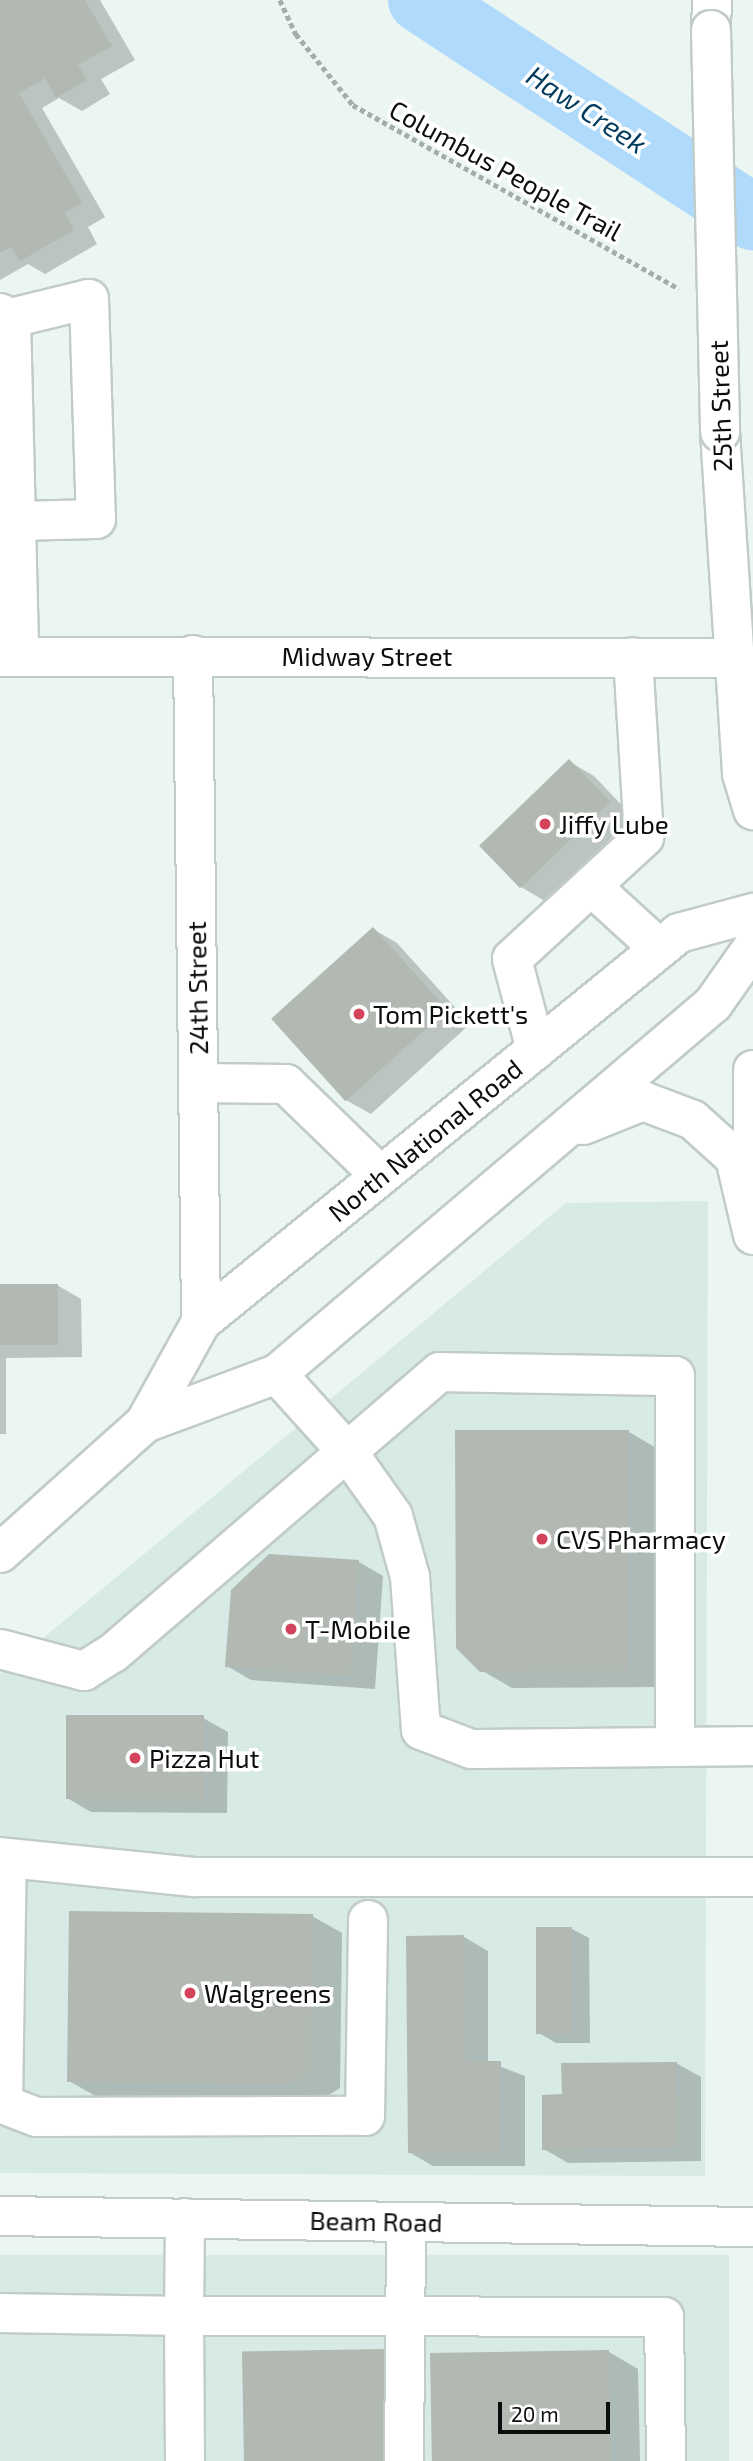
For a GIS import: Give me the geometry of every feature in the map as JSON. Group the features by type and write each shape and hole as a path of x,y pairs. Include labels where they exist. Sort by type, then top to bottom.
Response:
{"main road":[{"name":"25th Street","path":"712,15 720,432 742,774 753,810"},
{"path":"10,657 16,521 6,315 89,299 96,519 16,521"},
{"name":"Midway Street","path":"10,657 193,655 734,658"},
{"name":"24th Street","path":"193,655 201,1322"},
{"path":"536,1050 512,958 644,837 633,657"},
{"path":"591,886 660,949"},
{"name":"North National Road","path":"0,1552 145,1423 201,1322 678,933 753,913"},
{"name":"North National Road","path":"145,1423 277,1374 545,1141 713,1004 753,947"},
{"path":"753,1070 753,1154"},
{"path":"198,1083 286,1084 381,1176"},
{"path":"545,1141 643,1101 693,1120 735,1158 753,1235"},
{"path":"0,1649 85,1671 349,1454 440,1372 675,1376 675,1747"},
{"path":"277,1374 349,1454 393,1516 410,1577 421,1730 471,1749 753,1746"},
{"path":"368,1920 365,2116 36,2117 1,2104 4,1858 194,1877 753,1877"},
{"name":"Beam Road","path":"0,2216 753,2227"},
{"path":"185,2218 185,2461"},
{"path":"404,2461 406,2222"},
{"path":"0,2313 664,2317 666,2461"}],"path":[{"name":"Columbus People Trail","path":"280,0 296,34 353,105 692,296"}],"shaded area":[{"path":"708,1201 705,2176 0,2173 0,1674 566,1203"},
{"path":"0,2255 729,2255 729,2461 0,2461"}],"building":[{"path":"0,0 85,0 112,46 78,65 87,80 56,98 45,78 19,93 82,203 65,213 74,230 20,261 11,247 0,253"},
{"name":"Jiffy Lube","path":"569,759 610,801 520,888 479,846"},
{"name":"Tom Pickett's","path":"373,927 447,1009 345,1101 271,1019"},
{"path":"0,1284 58,1284 58,1345 0,1345"},
{"name":"CVS Pharmacy","path":"455,1430 629,1430 629,1671 480,1672 456,1648"},
{"name":"T-Mobile","path":"269,1554 359,1560 351,1676 225,1667 231,1590"},
{"name":"Pizza Hut","path":"66,1715 204,1715 204,1799 66,1799"},
{"name":"Walgreens","path":"69,1911 313,1914 311,2072 290,2084 67,2082"},
{"path":"536,1927 572,1927 572,2034 536,2034"},
{"path":"464,1935 465,2061 501,2061 501,2153 408,2153 406,1936"},
{"path":"677,2062 678,2148 542,2150 542,2095 562,2094 561,2063"},
{"path":"384,2349 386,2461 244,2461 242,2351"},
{"path":"609,2350 611,2461 432,2461 430,2353"}],"waterway":[{"name":"Haw Creek","path":"421,0 753,217"}],"place":[{"name":"Jiffy Lube","path":"545,824"},
{"name":"Tom Pickett's","path":"359,1014"},
{"name":"CVS Pharmacy","path":"542,1539"},
{"name":"T-Mobile","path":"291,1629"},
{"name":"Pizza Hut","path":"135,1758"},
{"name":"Walgreens","path":"190,1993"}]}
